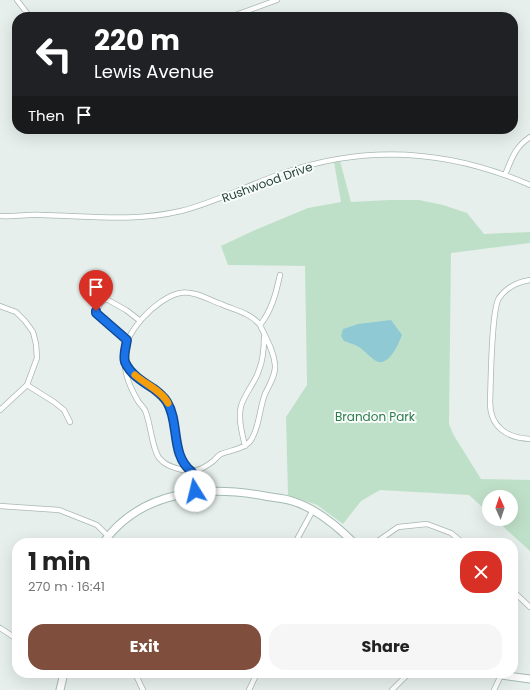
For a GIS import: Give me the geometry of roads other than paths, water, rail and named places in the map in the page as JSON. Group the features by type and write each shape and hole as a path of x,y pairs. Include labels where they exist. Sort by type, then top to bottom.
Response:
{"street":[{"path":"17,0 26,12"},
{"path":"244,12 277,0"},
{"path":"505,175 513,155 521,143 530,137"},
{"name":"Rushwood Drive","path":"0,216 13,217 40,215 111,218 157,215 208,203 303,166 363,155 402,154 442,158 466,163 505,175 530,186"},
{"path":"260,325 266,318 275,298 280,275"},
{"path":"530,280 510,287 498,299 495,315 490,408 493,420 505,434 515,438 530,439"},
{"path":"181,293 194,293 244,313 257,321 274,357 275,367 272,378 264,395 256,430 250,441 245,446 218,456 200,470 192,472 171,467 161,461 156,454 149,422 144,409 130,386 125,365 127,340 139,320 168,297 181,293"},
{"path":"127,340 96,313 101,302 103,300 108,300 132,314 139,320"},
{"path":"0,306 16,312 33,332 37,358 27,385 0,410"},
{"path":"245,446 240,422 242,406 250,386 259,371 263,354 264,334"},
{"path":"125,361 131,371 167,400 174,416 179,453 187,468 192,472 195,491"},
{"path":"27,385 64,410 70,422"},
{"path":"0,506 59,510 97,525 108,536 130,516 147,505 171,496 195,491 248,493 292,501 313,510 337,526 349,538"},
{"path":"298,538 313,510"},
{"path":"382,538 398,527 427,524 451,533 457,538"},
{"path":"518,596 530,607"},
{"path":"0,628 12,636"},
{"path":"518,677 530,679"},
{"path":"60,690 63,678"},
{"path":"137,678 143,690"},
{"path":"249,690 254,678"},
{"path":"392,690 404,678"},
{"path":"494,690 497,678"}],"water":[{"path":"391,320 402,335 394,352 387,360 383,362 374,360 359,347 344,341 341,336 343,329 358,324"}],"park label":[{"name":"Brandon Park","path":"375,416"}]}
